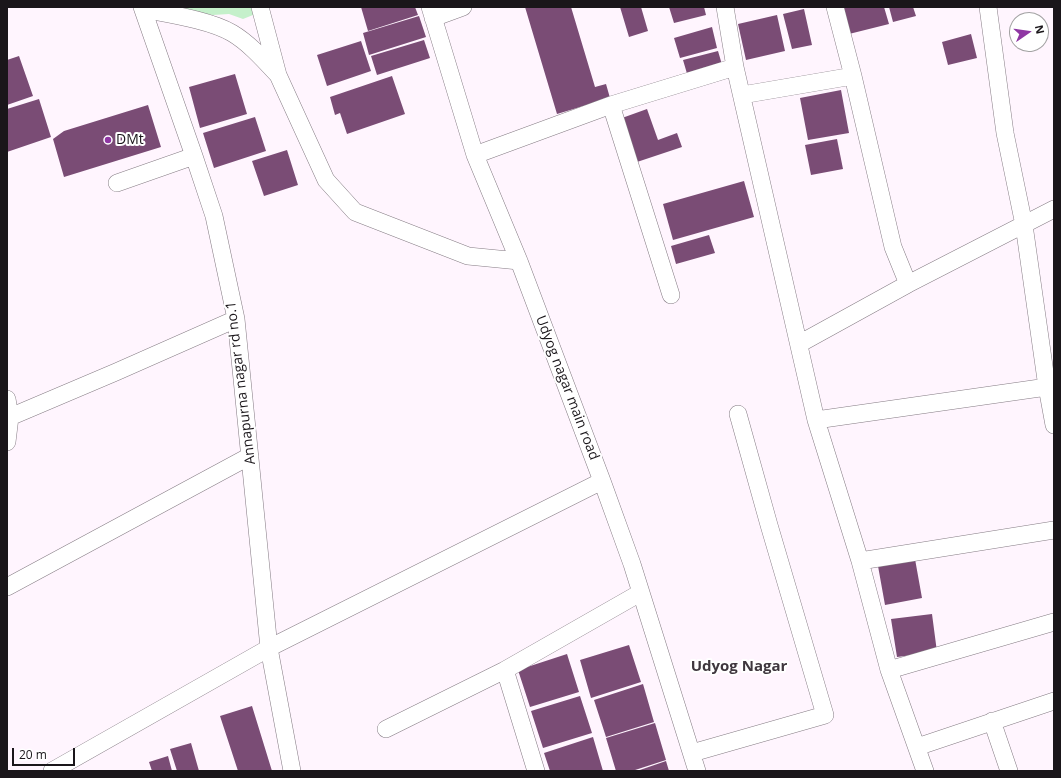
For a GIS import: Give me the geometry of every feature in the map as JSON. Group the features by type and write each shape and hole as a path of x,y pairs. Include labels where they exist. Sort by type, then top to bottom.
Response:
{"street":[{"path":"260,7 278,75 326,180 355,212 468,256 519,261"},
{"path":"431,12 464,7"},
{"path":"725,7 735,67 816,420 860,561 889,670 925,771"},
{"path":"835,7 853,76 893,247 908,284"},
{"path":"988,7 1005,133 1024,225 1050,386 1054,425"},
{"path":"142,8 188,18 232,32 257,53 278,75"},
{"name":"Annapurna nagar rd no.1","path":"142,8 214,216 236,319 269,648 292,771"},
{"name":"Udyog nagar main road","path":"431,12 476,155 519,261 602,481 640,593 697,771"},
{"path":"476,155 611,105 735,67"},
{"path":"742,95 853,76"},
{"path":"611,105 671,295"},
{"path":"118,183 194,156"},
{"path":"799,344 908,284 1054,209"},
{"path":"10,417 236,319"},
{"path":"816,420 1050,386"},
{"path":"7,399 10,417 7,442"},
{"path":"692,753 825,715 768,525 738,414"},
{"path":"7,587 250,456"},
{"path":"52,771 269,648 602,481"},
{"path":"860,561 1054,530"},
{"path":"386,729 505,670 640,593"},
{"path":"889,670 1054,622"},
{"path":"505,670 536,771"},
{"path":"917,747 1054,700"},
{"path":"992,721 1009,771"}],"green space":[{"path":"176,7 258,7 253,15 243,19 229,14 213,15 195,13"}],"building":[{"path":"361,7 415,7 418,15 368,31"},
{"path":"525,7 571,7 595,87 606,84 610,98 557,114"},
{"path":"620,7 641,7 648,31 629,37"},
{"path":"669,7 704,7 706,15 674,23"},
{"path":"842,7 884,7 889,24 849,34"},
{"path":"889,7 913,7 916,16 893,22"},
{"path":"804,9 812,45 792,49 783,14"},
{"path":"777,15 785,51 746,60 738,24"},
{"path":"419,16 426,37 369,55 363,33"},
{"path":"712,27 717,48 680,58 674,38"},
{"path":"971,34 977,58 948,65 942,42"},
{"path":"424,40 430,58 377,75 371,56"},
{"path":"361,41 371,71 327,86 317,55"},
{"path":"718,51 723,68 688,77 683,60"},
{"path":"19,56 33,96 7,105 7,60"},
{"path":"235,74 247,114 200,128 189,87"},
{"path":"392,76 405,114 347,134 340,113 335,115 330,97"},
{"path":"841,90 849,133 808,140 800,98"},
{"path":"39,99 51,137 7,152 7,109"},
{"path":"148,105 161,147 64,177 53,139 64,131"},
{"path":"647,109 658,140 677,133 682,147 637,162 622,118"},
{"path":"255,117 266,151 214,168 203,133"},
{"path":"837,139 843,169 811,175 805,145"},
{"path":"287,150 298,185 264,196 252,161"},
{"path":"744,181 754,217 673,240 663,204"},
{"path":"709,235 715,253 676,264 671,246"},
{"path":"915,559 922,598 885,605 878,566"},
{"path":"932,614 937,652 897,657 891,619"},
{"path":"629,645 641,682 591,698 580,660"},
{"path":"567,654 579,692 530,707 518,670"},
{"path":"643,684 654,722 606,737 594,700"},
{"path":"580,696 592,733 543,748 531,711"},
{"path":"252,706 272,771 238,771 220,716"},
{"path":"655,723 666,760 632,771 616,771 606,738"},
{"path":"593,737 603,771 550,771 544,753"},
{"path":"191,743 199,771 177,771 170,749"},
{"path":"168,756 172,771 152,771 149,762"},
{"path":"666,761 669,771 637,771"}],"place":[{"name":"DMt","path":"108,140"}],"district":[{"name":"Udyog Nagar","path":"739,667"}]}
